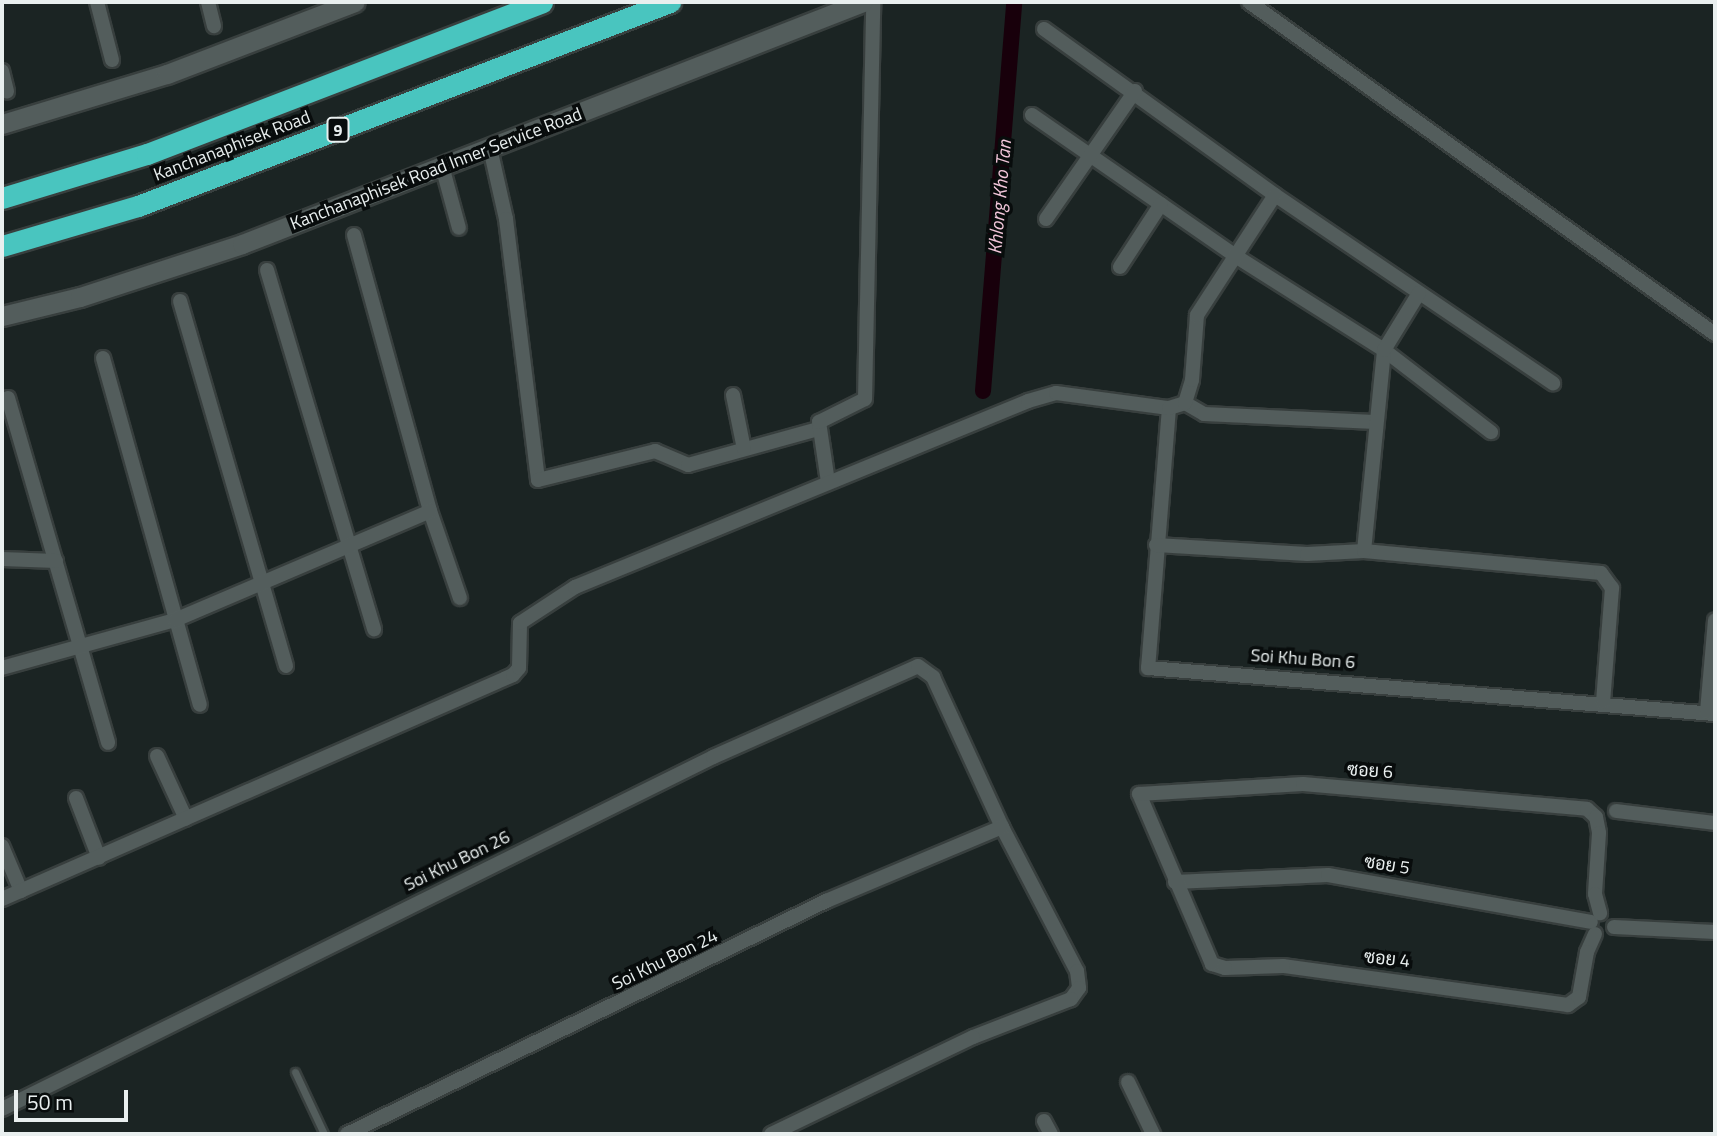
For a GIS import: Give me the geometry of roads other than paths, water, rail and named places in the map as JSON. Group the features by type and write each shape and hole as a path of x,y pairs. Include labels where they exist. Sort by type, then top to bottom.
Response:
{"highway":[{"name":"Kanchanaphisek Road","path":"2,198 148,154 542,2"},
{"name":"Kanchanaphisek Road","path":"2,246 138,206 670,2"}],"main road":[{"name":"Kanchanaphisek Road Inner Service Road","path":"2,316 230,248 863,2"},
{"path":"2,124 167,74 343,4"}],"street":[{"path":"97,2 112,60"},
{"path":"208,2 215,26"},
{"path":"828,482 819,422 865,399 873,2"},
{"path":"1249,2 1715,334"},
{"path":"1044,29 1135,91 1275,195 1553,383"},
{"path":"2,71 7,91"},
{"path":"1046,219 1135,91"},
{"path":"1032,115 1092,153 1237,257 1384,349 1492,432"},
{"path":"490,148 506,219 538,480 655,451 688,465 818,429"},
{"path":"442,166 459,228"},
{"path":"2,899 513,675 519,668 520,623 575,587 998,412 1056,393 1169,408 1185,402 1190,397 1197,315 1275,195"},
{"path":"1120,267 1161,204"},
{"path":"354,234 430,511 460,598"},
{"path":"267,270 374,629"},
{"path":"1364,551 1384,349 1419,293"},
{"path":"180,301 286,666"},
{"path":"103,358 200,705"},
{"path":"733,395 744,449"},
{"path":"8,398 108,743"},
{"path":"1185,402 1204,414 1375,422"},
{"name":"Soi Khu Bon 6","path":"1169,408 1146,664 1153,670 1603,702 1711,713"},
{"path":"2,668 82,649 175,620 261,580 430,511"},
{"path":"1156,544 1307,554 1364,551 1601,573 1609,577 1603,702"},
{"path":"2,559 56,561"},
{"path":"1711,713 1715,620"},
{"name":"Soi Khu Bon 26","path":"2,1109 712,757 905,669 918,666 933,677 1002,827"},
{"path":"157,756 186,819"},
{"name":"ซอย 6","path":"1175,882 1139,797 1142,791 1303,784 1587,809 1596,817 1599,833 1596,923"},
{"path":"76,798 99,858"},
{"path":"1616,811 1715,822"},
{"path":"771,1134 973,1037 1071,999 1079,988 1077,971 1002,827"},
{"name":"Soi Khu Bon 24","path":"347,1134 826,901 1002,827"},
{"path":"2,846 21,891"},
{"name":"ซอย 5","path":"1175,882 1328,875 1596,923"},
{"name":"ซอย 4","path":"1175,882 1212,964 1225,968 1283,966 1568,1005 1579,998 1587,952 1596,923"},
{"path":"1596,923 1603,937 1614,927 1715,932"},
{"path":"1128,1082 1153,1134"}],"lane":[{"path":"295,1072 324,1134"}],"waterway":[{"name":"Khlong Kho Tan","path":"983,391 1014,2"}]}
